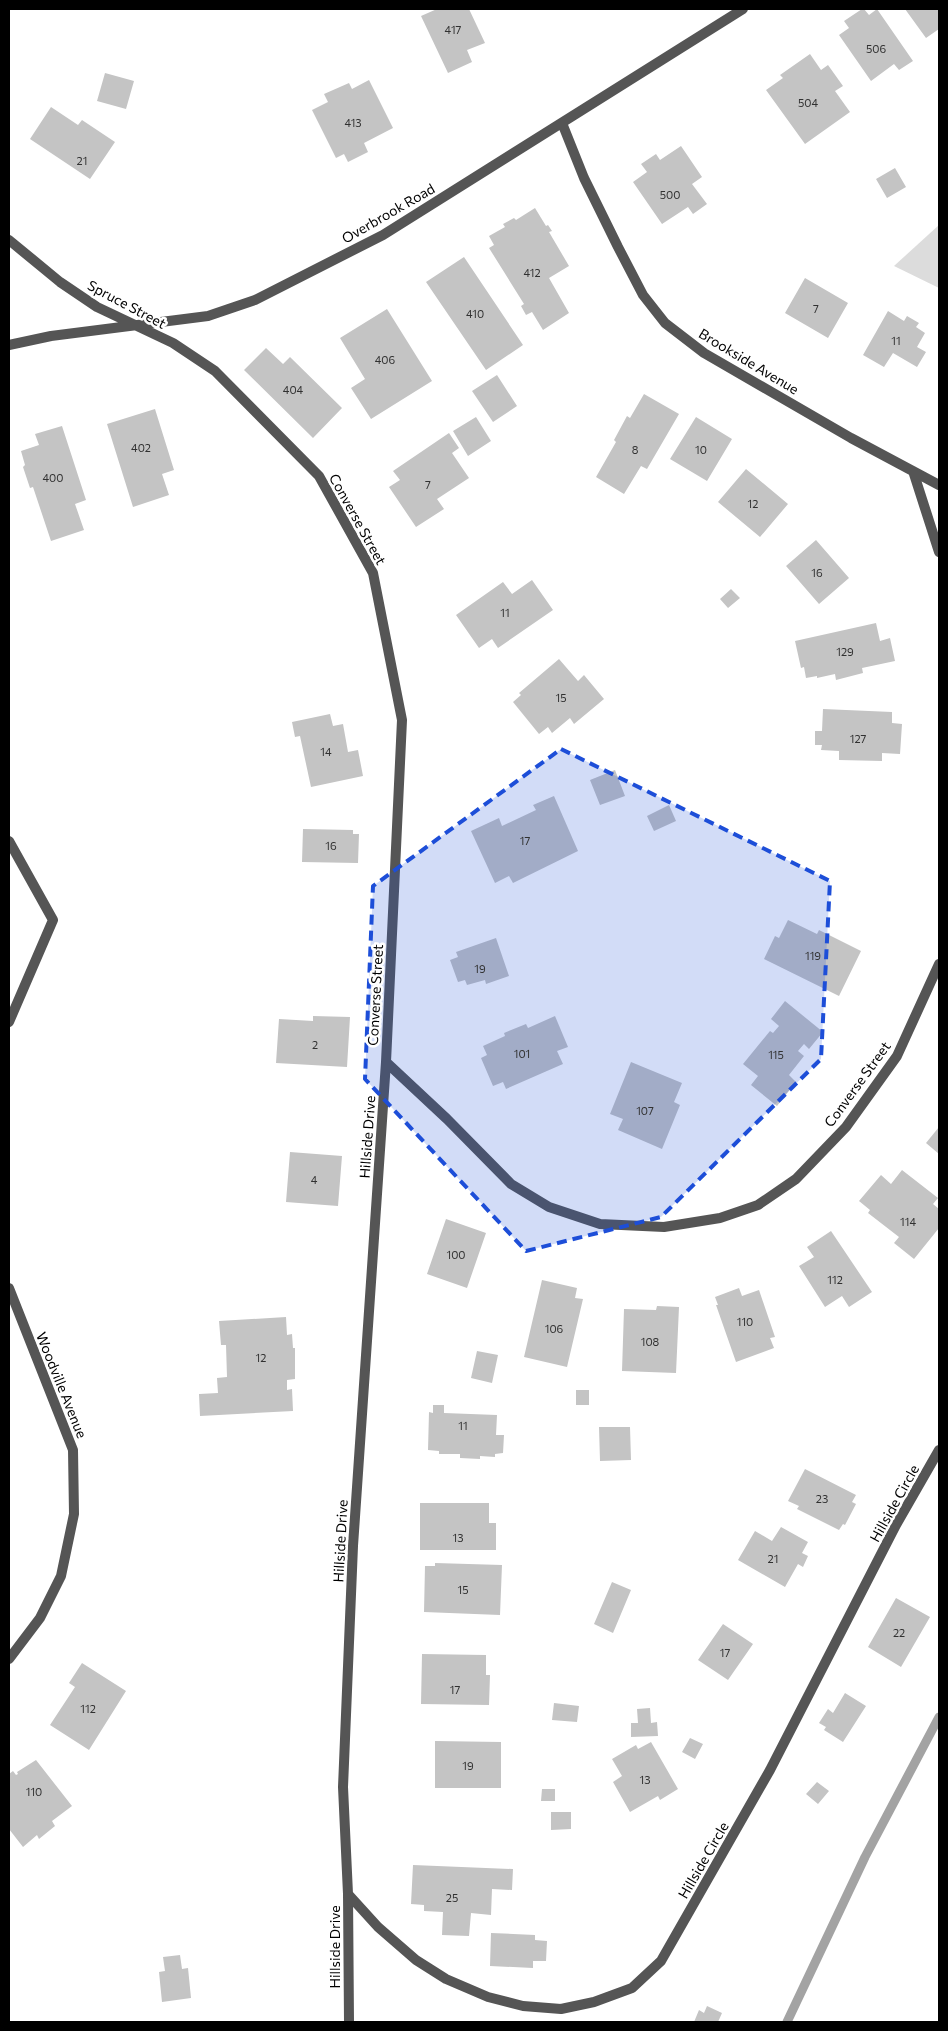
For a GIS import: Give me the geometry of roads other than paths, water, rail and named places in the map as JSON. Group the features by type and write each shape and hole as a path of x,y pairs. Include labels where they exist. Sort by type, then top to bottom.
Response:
{"street":[{"name":"Overbrook Road","path":"9,345 51,336 208,316 255,300 383,235 743,9"},
{"name":"Brookside Avenue","path":"562,123 584,178 618,247 643,295 665,323 704,353 851,438 939,486"},
{"name":"Spruce Street","path":"9,240 60,282 97,307 173,344 187,353"},
{"name":"Converse Street","path":"187,353 215,371 319,476 374,573 402,720 386,1062 512,1184 549,1207 600,1224 664,1227 720,1218 758,1205 796,1179 846,1128 897,1056 939,964"},
{"path":"913,471 939,552"},
{"path":"9,841 53,920 9,1022"},
{"name":"Hillside Drive","path":"349,2022 348,1894 343,1788 353,1546 386,1062"},
{"name":"Woodville Avenue","path":"9,1288 73,1450 74,1514 61,1576 40,1618 9,1659"},
{"name":"Hillside Circle","path":"348,1894 378,1927 416,1960 446,1979 488,1997 523,2006 561,2009 594,2002 632,1988 661,1961 685,1919 770,1770 896,1524 939,1450"}],"waterway":[{"path":"787,2022 865,1857 939,1717"}]}
